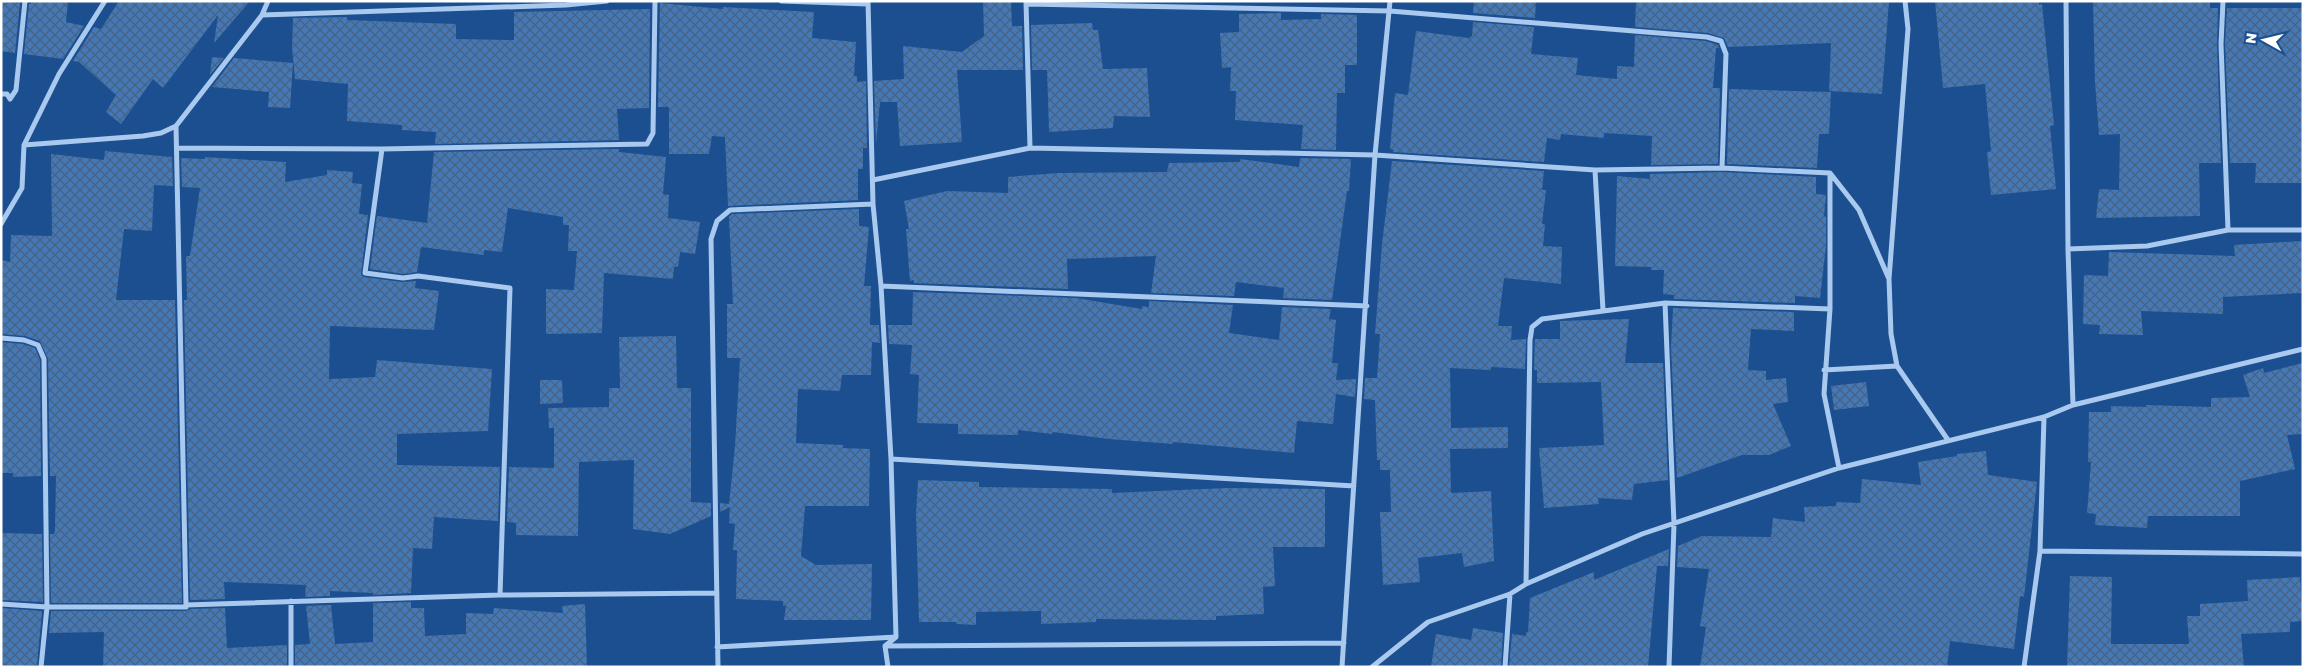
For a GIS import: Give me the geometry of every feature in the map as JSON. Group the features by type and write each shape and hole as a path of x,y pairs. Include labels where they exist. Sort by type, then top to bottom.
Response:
{"street":[{"path":"1,94 7,94 10,99 16,90 25,1"},
{"path":"1,224 22,188 24,146 59,74 105,1"},
{"path":"24,146 143,136 161,133 176,126 262,15 268,1"},
{"path":"262,15 607,1"},
{"path":"177,148 382,149 648,144 652,133 655,1"},
{"path":"781,1 868,3 873,204 881,286 891,459 896,637"},
{"path":"1342,667 1367,306 1375,155 1390,1"},
{"path":"1905,1 1908,29 1889,279 1891,334 1897,366 1948,440"},
{"path":"2066,1 2068,249 2073,405"},
{"path":"2224,1 2221,44 2228,230"},
{"path":"1030,148 1026,3 1390,11 1707,37 1721,41 1726,54 1722,168"},
{"path":"176,126 186,605"},
{"path":"873,180 1030,148 1375,155 1595,170 1722,168 1830,173 1859,210 1889,279"},
{"path":"382,149 365,273 403,278 418,276 510,288 500,596"},
{"path":"1595,170 1603,310"},
{"path":"1830,173 1830,309 1824,370 1824,394 1839,468"},
{"path":"718,667 711,238 717,221 730,210 873,204"},
{"path":"2068,249 2147,246 2228,230 2303,230"},
{"path":"881,286 1367,306"},
{"path":"1526,584 1532,327 1542,319 1665,302 1830,309"},
{"path":"1665,302 1674,524 1669,667"},
{"path":"1,338 24,340 38,345 44,360 47,607 41,667"},
{"path":"1372,667 1428,622 1510,594 1526,584 1642,534 1839,468 2044,416 2073,405 2303,349"},
{"path":"1824,370 1897,366"},
{"path":"2024,667 2040,551 2044,416"},
{"path":"891,459 1354,486"},
{"path":"2040,551 2303,554"},
{"path":"1,604 47,607 186,606 291,601 717,593"},
{"path":"1505,667 1510,594"},
{"path":"291,601 291,667"},
{"path":"717,647 896,637"},
{"path":"885,646 896,637"},
{"path":"885,646 1344,644"},
{"path":"885,646 888,667"}],"building":[{"path":"1,1 20,3 15,53 1,51"},
{"path":"31,1 68,1 66,22 84,26 63,59 24,54 29,4 31,4"},
{"path":"119,1 250,1 214,43 218,15 163,88 153,79 121,124 106,112 116,95 79,62 73,61 94,27 101,29"},
{"path":"983,1 1011,1 1012,26 1022,26 1023,70 957,70 962,142 900,146 897,102 880,102 876,144 874,81 904,79 903,46 962,52 984,36"},
{"path":"1474,1 1536,1 1535,18 1473,13"},
{"path":"1636,1 1889,1 1882,94 1829,91 1831,43 1728,47 1724,38 1708,33 1635,27"},
{"path":"1935,1 2039,1 2039,5 2042,4 2054,125 2050,126 2056,189 1991,195 1987,152 1991,151 1985,84 1943,88"},
{"path":"2093,1 2210,1 2210,8 2218,8 2217,44 2221,163 2199,163 2200,216 2096,218 2099,189 2119,190 2120,134 2099,135 2095,82"},
{"path":"660,3 723,9 723,7 814,12 812,38 856,42 854,76 857,76 857,82 866,81 867,148 863,148 863,169 858,169 858,200 728,206 725,137 712,136 709,154 669,154 669,107 658,107"},
{"path":"2227,8 2303,8 2303,183 2255,183 2256,163 2230,163 2225,44"},
{"path":"650,9 649,108 617,109 619,140 435,144 436,132 402,130 402,125 347,121 348,84 295,79 292,47 293,18 347,17 347,20 456,24 456,39 514,40 514,12"},
{"path":"1281,13 1281,20 1321,19 1321,14 1357,15 1357,65 1345,65 1345,93 1337,93 1336,150 1301,149 1303,125 1235,120 1236,91 1230,91 1231,67 1222,68 1220,33 1239,32 1239,14"},
{"path":"1473,22 1534,27 1531,54 1578,58 1576,75 1617,79 1617,66 1634,67 1635,35 1706,41 1718,45 1719,48 1716,48 1713,88 1720,88 1718,164 1651,165 1652,136 1604,133 1604,138 1561,134 1560,140 1547,138 1544,162 1393,152 1394,150 1390,149 1395,93 1408,95 1416,31 1469,38 1472,36"},
{"path":"1092,23 1093,30 1098,30 1103,69 1147,68 1150,117 1114,116 1113,128 1049,132 1047,70 1032,70 1031,25"},
{"path":"212,57 224,58 210,75"},
{"path":"234,58 293,63 290,108 268,107 269,92 212,87"},
{"path":"1729,89 1831,92 1829,134 1819,134 1817,168 1727,164"},
{"path":"619,149 619,152 666,157 663,194 669,195 668,218 700,222 695,254 680,252 678,267 674,267 673,279 604,273 602,333 546,334 546,289 574,290 577,251 568,251 569,225 563,225 563,217 508,208 502,252 484,250 484,255 421,247 417,272 403,274 370,269 377,216 427,223 434,152"},
{"path":"105,151 172,157 173,186 154,185 152,231 124,229 116,300 175,300 182,603 51,603 50,534 54,534 55,530 56,476 50,476 48,359 40,341 25,336 1,334 1,260 10,262 11,235 52,236 51,154 104,160"},
{"path":"205,157 286,162 285,182 327,175 327,170 353,172 352,183 362,184 359,214 368,215 361,275 402,282 416,281 415,288 439,291 434,330 330,326 329,379 375,377 377,360 492,369 488,431 397,434 397,465 500,467 498,521 434,517 432,549 413,548 411,593 373,595 373,593 330,591 330,596 305,597 306,585 224,582 225,599 190,600 184,300 187,300 186,256 190,256 200,188 182,187 181,158 205,159"},
{"path":"1300,158 1351,159 1349,191 1347,191 1332,300 1283,298 1284,288 1236,282 1234,296 1151,293 1156,256 1067,259 1068,289 914,283 914,280 910,281 906,229 909,229 904,201 947,191 1008,193 1008,177 1059,173 1167,172 1169,163 1240,162 1240,159 1299,167"},
{"path":"1392,161 1544,171 1542,190 1546,190 1542,224 1545,224 1543,246 1562,247 1561,284 1504,278 1498,326 1512,326 1511,340 1526,339 1525,369 1491,367 1491,370 1450,368 1451,428 1508,427 1508,448 1450,449 1451,493 1491,491 1494,561 1464,567 1462,553 1418,558 1420,582 1383,585 1380,512 1391,512 1390,470 1380,470 1380,460 1377,460 1375,400 1364,399 1365,378 1377,378 1380,334 1375,334 1382,244"},
{"path":"1722,172 1816,177 1816,194 1826,195 1824,216 1826,217 1826,246 1820,298 1795,296 1795,303 1674,299 1674,295 1663,294 1664,270 1651,270 1651,267 1615,266 1617,176 1650,179 1650,174"},
{"path":"859,209 859,226 869,227 864,286 871,286 870,325 879,325 880,343 872,342 871,375 842,375 840,391 798,389 796,443 843,445 843,448 870,449 869,506 805,506 801,556 816,565 872,564 871,620 784,620 786,606 783,606 783,601 736,599 737,550 733,550 735,524 729,523 730,507 720,512 720,503 729,504 735,446 740,358 727,358 727,304 733,304 729,217 732,214"},
{"path":"2303,241 2303,293 2223,297 2223,314 2141,311 2143,335 2099,334 2100,325 2083,324 2084,275 2108,276 2109,252 2235,256 2234,245"},
{"path":"913,292 1076,298 1142,309 1142,306 1149,307 1149,301 1233,305 1229,333 1279,340 1282,307 1331,309 1329,319 1336,320 1332,363 1338,363 1336,380 1356,379 1355,397 1336,394 1333,424 1297,421 1294,453 1018,430 1018,435 958,434 958,424 917,423 919,375 910,374 912,345 889,344 888,325 912,325"},
{"path":"1673,308 1794,312 1794,331 1751,329 1748,370 1766,371 1766,380 1786,378 1788,402 1773,404 1791,446 1769,455 1742,455 1677,478 1671,347"},
{"path":"1629,319 1625,363 1663,363 1668,480 1634,484 1632,500 1598,498 1599,504 1544,508 1539,448 1604,445 1601,382 1537,383 1537,370 1534,370 1535,339 1560,339 1560,321"},
{"path":"676,336 677,388 691,388 691,502 711,503 711,516 670,534 633,529 634,460 579,462 578,536 516,535 516,523 507,522 509,467 554,468 554,428 549,428 548,408 609,407 609,388 620,388 619,337"},
{"path":"1,342 23,344 35,348 40,360 41,476 13,477 13,473 1,473"},
{"path":"2303,363 2303,434 2287,435 2295,469 2240,481 2240,516 2148,516 2147,528 2095,525 2096,514 2087,513 2091,462 2088,462 2089,412 2111,412 2111,406 2211,407 2211,398 2250,397 2243,375 2263,368 2264,373"},
{"path":"540,380 562,380 563,403 540,404"},
{"path":"1866,382 1869,406 1834,410 1831,386"},
{"path":"1986,451 1988,475 2037,482 2024,597 2020,596 2014,649 1950,641 1947,667 1700,667 1706,627 1700,626 1709,569 1677,567 1678,546 1702,536 1771,537 1773,518 1805,522 1804,507 1836,506 1836,502 1860,503 1862,479 1921,485 1918,462 1957,456 1957,454"},
{"path":"918,480 979,482 979,487 1112,489 1112,493 1227,488 1325,489 1325,547 1273,547 1275,586 1263,587 1264,614 1216,616 1216,620 1096,619 1096,622 1041,624 1041,611 976,612 976,625 956,624 956,622 919,622 916,514"},
{"path":"1,533 42,534 43,602 1,600"},
{"path":"1669,549 1668,566 1657,566 1648,667 1509,667 1512,634 1526,636 1526,632 1528,632 1530,598 1594,572 1594,580"},
{"path":"2070,576 2112,577 2111,644 2189,644 2187,616 2200,616 2200,604 2248,601 2247,580 2300,577 2303,621 2290,622 2290,632 2241,634 2244,667 2067,667"},
{"path":"411,602 411,608 424,608 425,636 466,634 466,613 493,614 494,608 563,613 562,606 585,604 587,667 295,667 295,645 310,644 306,606 331,605 335,644 373,642 373,603"},
{"path":"1,608 42,611 37,665 1,667"},
{"path":"225,608 227,648 287,645 287,667 103,667 104,632 49,633 51,611 186,611 190,609"},
{"path":"1473,628 1503,633 1501,667 1431,667 1436,634 1471,640"}]}
